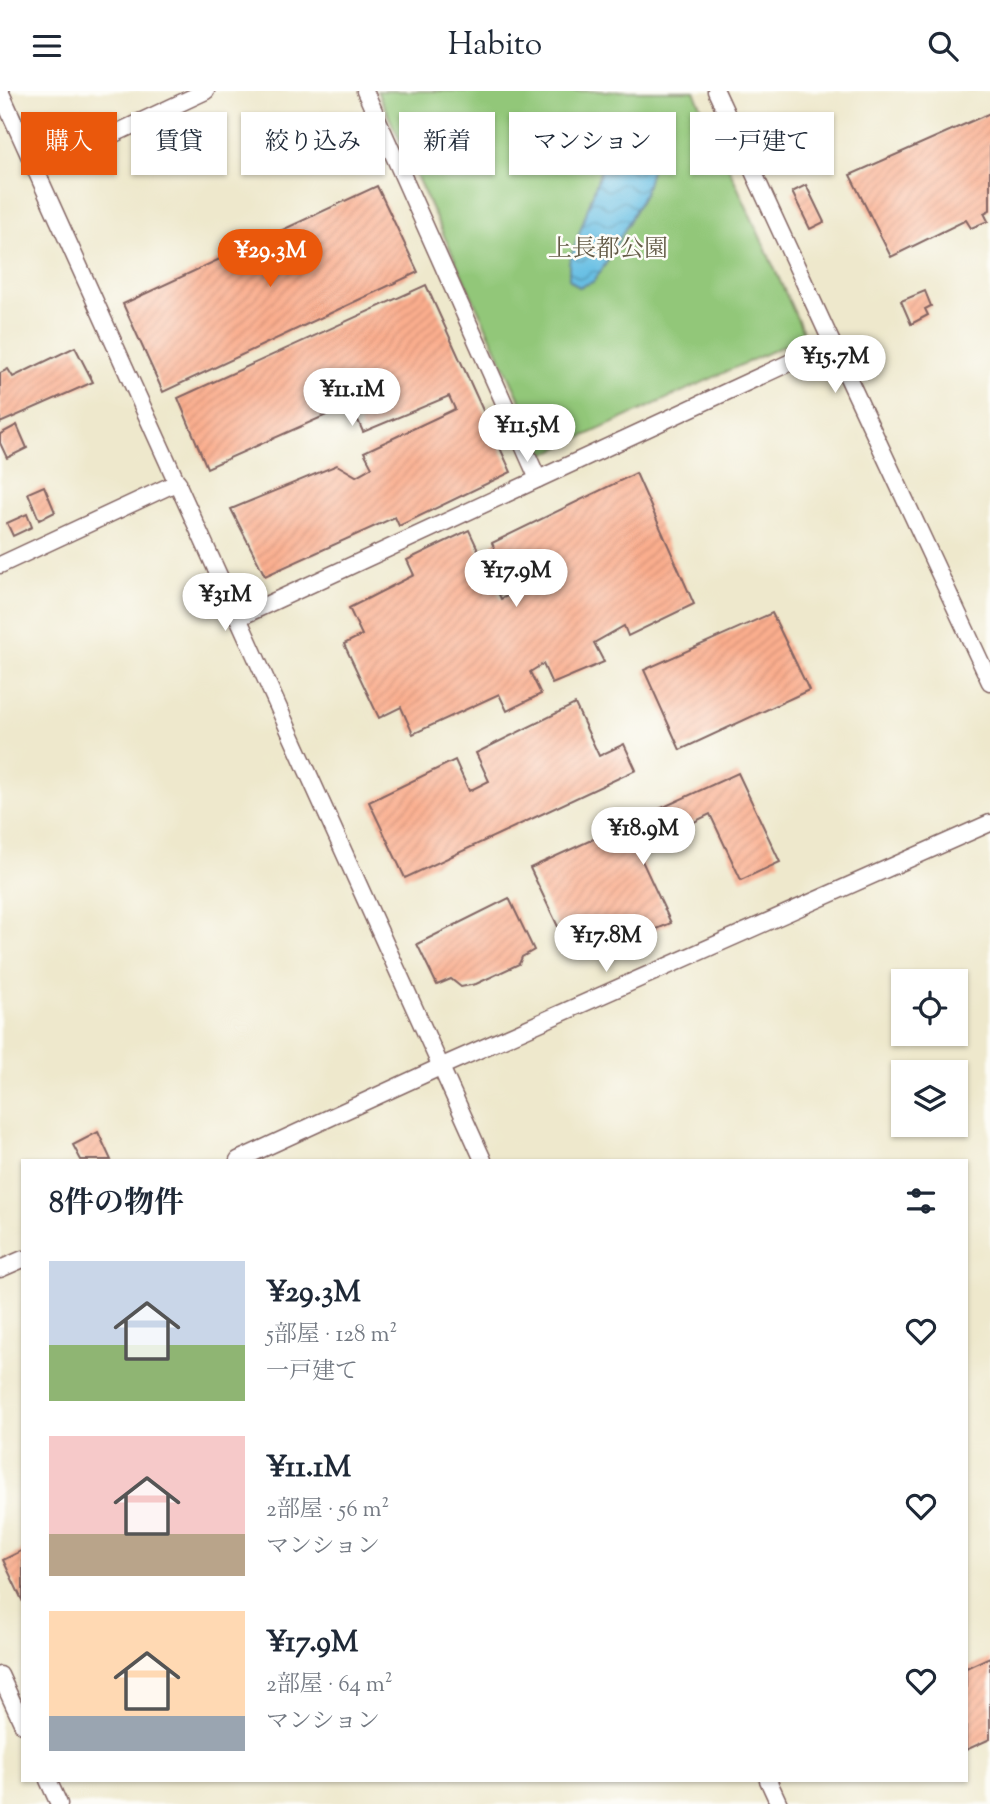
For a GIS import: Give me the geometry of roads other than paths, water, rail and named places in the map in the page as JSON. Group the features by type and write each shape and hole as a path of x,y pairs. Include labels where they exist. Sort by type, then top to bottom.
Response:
{"street":[{"path":"0,91 21,136"},
{"path":"117,133 206,91"},
{"path":"365,91 538,479"},
{"path":"716,91 990,682"},
{"path":"39,175 483,1159"},
{"path":"238,618 832,343"},
{"path":"0,565 178,482"},
{"path":"240,1159 440,1067 990,823"},
{"path":"0,1269 21,1260"},
{"path":"0,1675 21,1721"},
{"path":"49,1782 59,1804"},
{"path":"769,1782 779,1804"}],"water":[{"path":"599,175 650,175 645,192 607,262 593,282 579,287 569,279 569,263"}],"park label":[{"name":"上長都公園","path":"608,250"}]}
